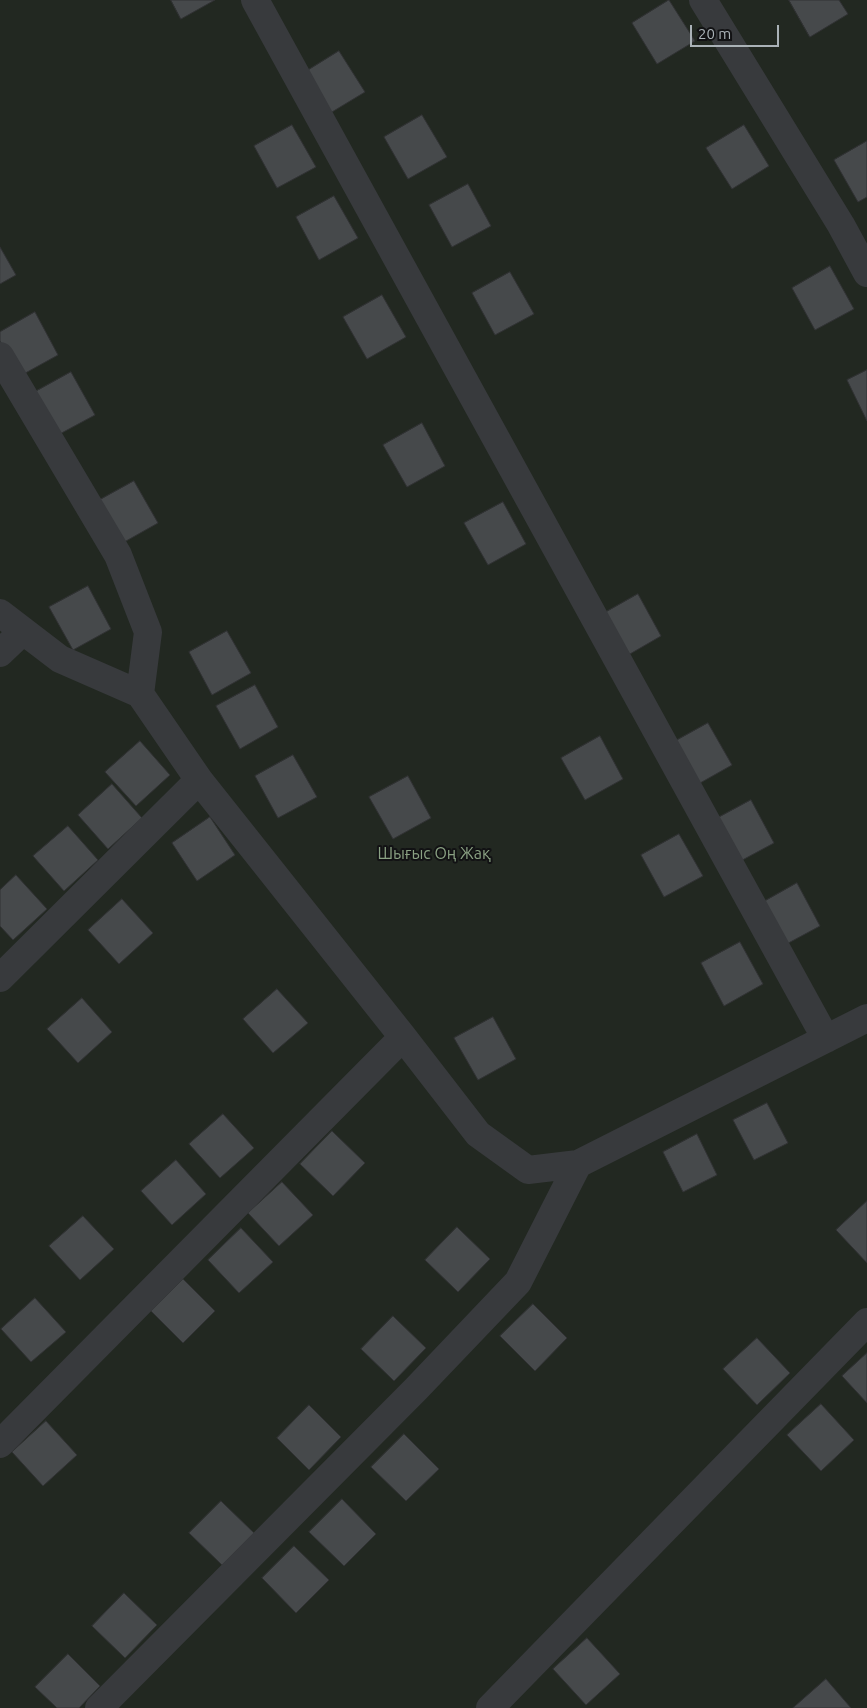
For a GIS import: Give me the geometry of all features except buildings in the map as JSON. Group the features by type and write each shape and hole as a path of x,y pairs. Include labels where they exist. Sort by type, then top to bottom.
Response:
{"street":[{"path":"255,0 826,1039"},
{"path":"703,0 841,225 867,273"},
{"path":"0,356 118,556 148,632 140,694"},
{"path":"0,612 60,659 140,694 199,780 478,1134 528,1170 578,1164 867,1018"},
{"path":"0,653 23,631"},
{"path":"0,978 199,780"},
{"path":"0,1444 403,1037"},
{"path":"100,1708 416,1389 518,1282 578,1164"},
{"path":"490,1708 867,1322"}],"green space":[{"name":"Шығыс Оң Жақ","path":"0,0 867,0 867,1708 0,1708"}]}
